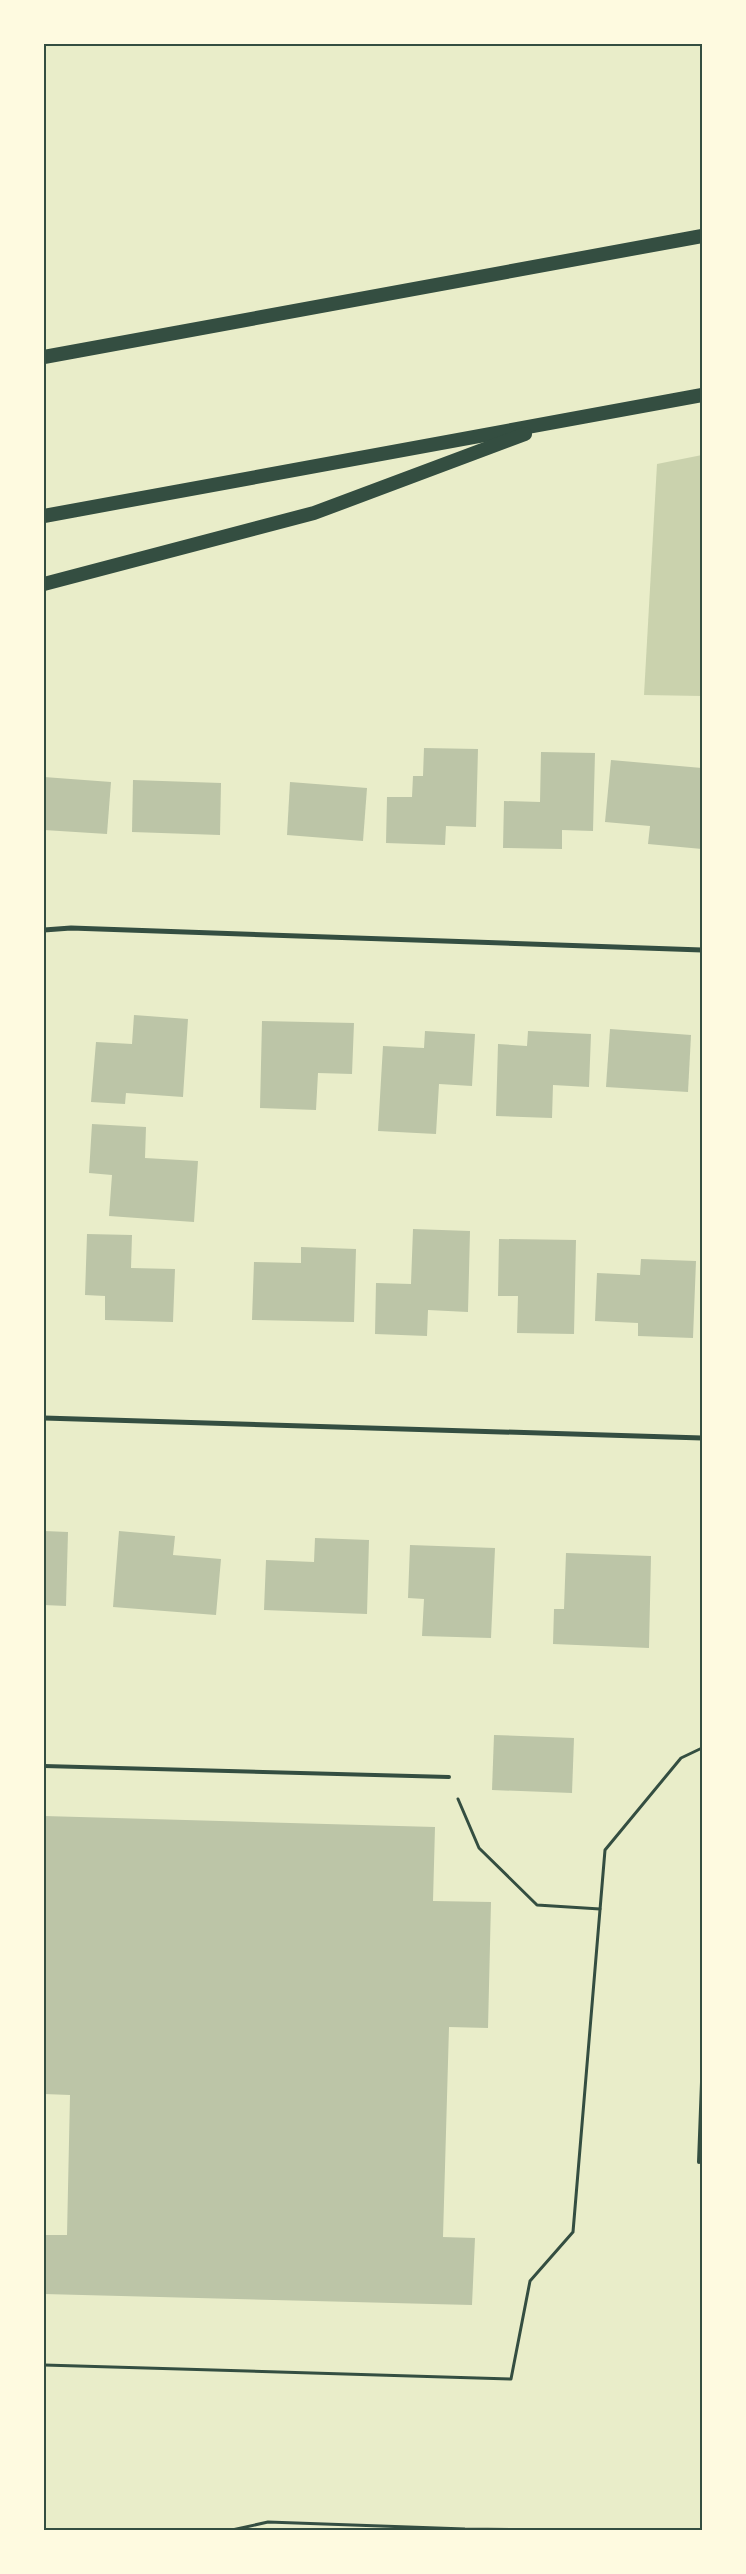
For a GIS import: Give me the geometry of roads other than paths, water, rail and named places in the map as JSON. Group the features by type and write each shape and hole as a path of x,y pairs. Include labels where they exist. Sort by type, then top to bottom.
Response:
{"highway":[{"path":"44,357 702,236"},
{"path":"44,351 62,353"},
{"path":"44,516 702,395"},
{"path":"44,584 314,512 560,421"}],"street":[{"path":"44,930 71,928 702,950"},
{"path":"44,1418 702,1438"}],"lane":[{"path":"44,1766 449,1777"},
{"path":"699,2162 702,2082"}]}
